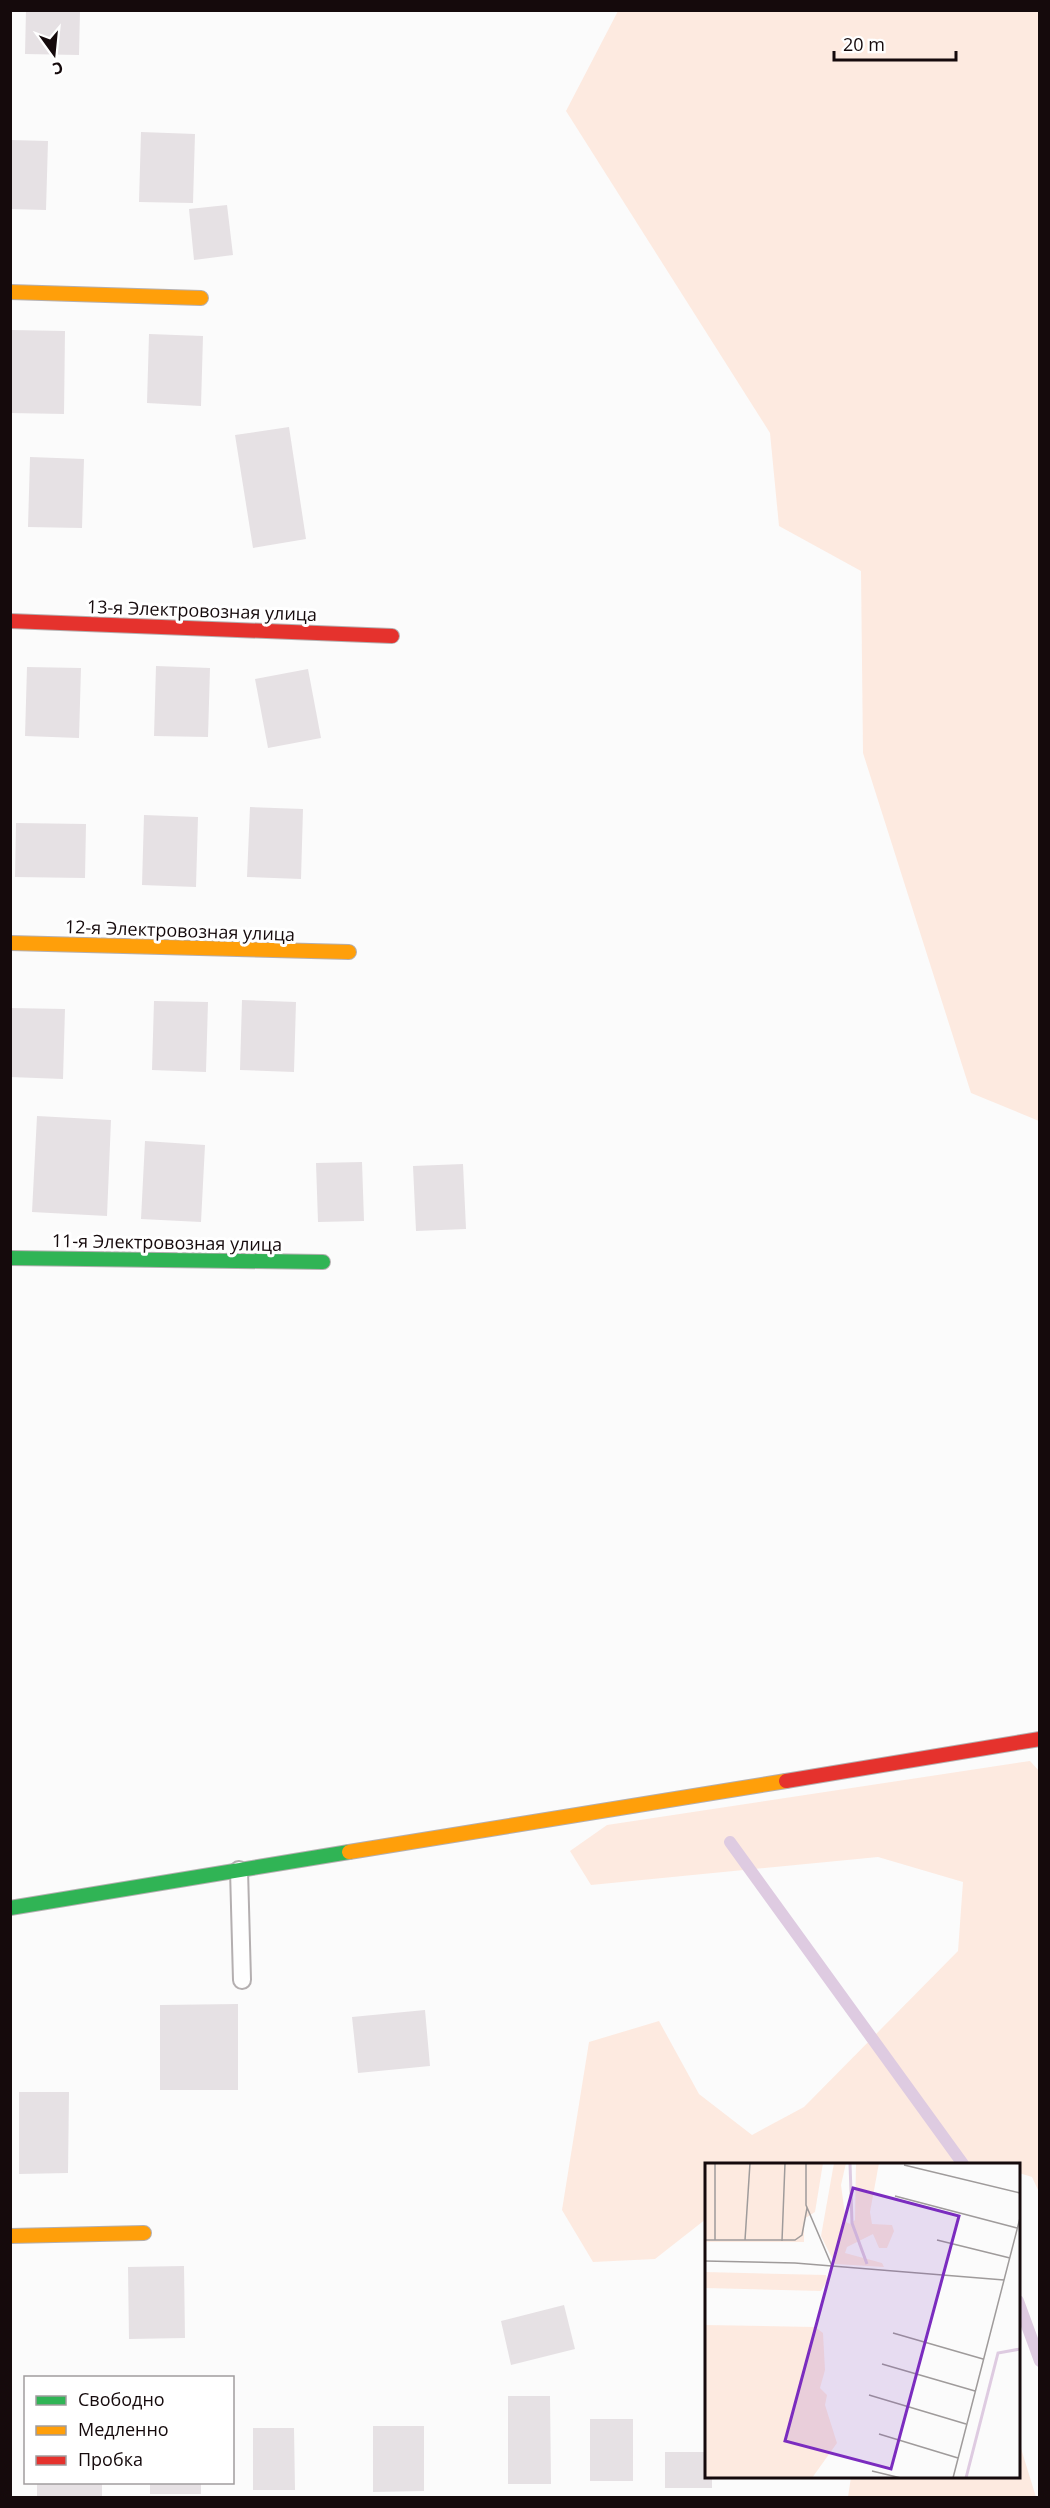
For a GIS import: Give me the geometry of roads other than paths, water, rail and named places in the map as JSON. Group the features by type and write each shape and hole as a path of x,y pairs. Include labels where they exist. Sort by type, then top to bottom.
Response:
{"street":[{"path":"10,292 201,298"},
{"name":"13-я Электровозная улица","path":"10,621 392,636"},
{"name":"12-я Электровозная улица","path":"10,943 349,952"},
{"name":"11-я Электровозная улица","path":"10,1258 324,1262"},
{"path":"10,1908 1040,1739"},
{"path":"10,2236 144,2233"}],"lane":[{"path":"239,1870 242,1980"}],"waterway":[{"path":"730,1842 962,2163"},
{"path":"1020,2306 1040,2361"}]}
